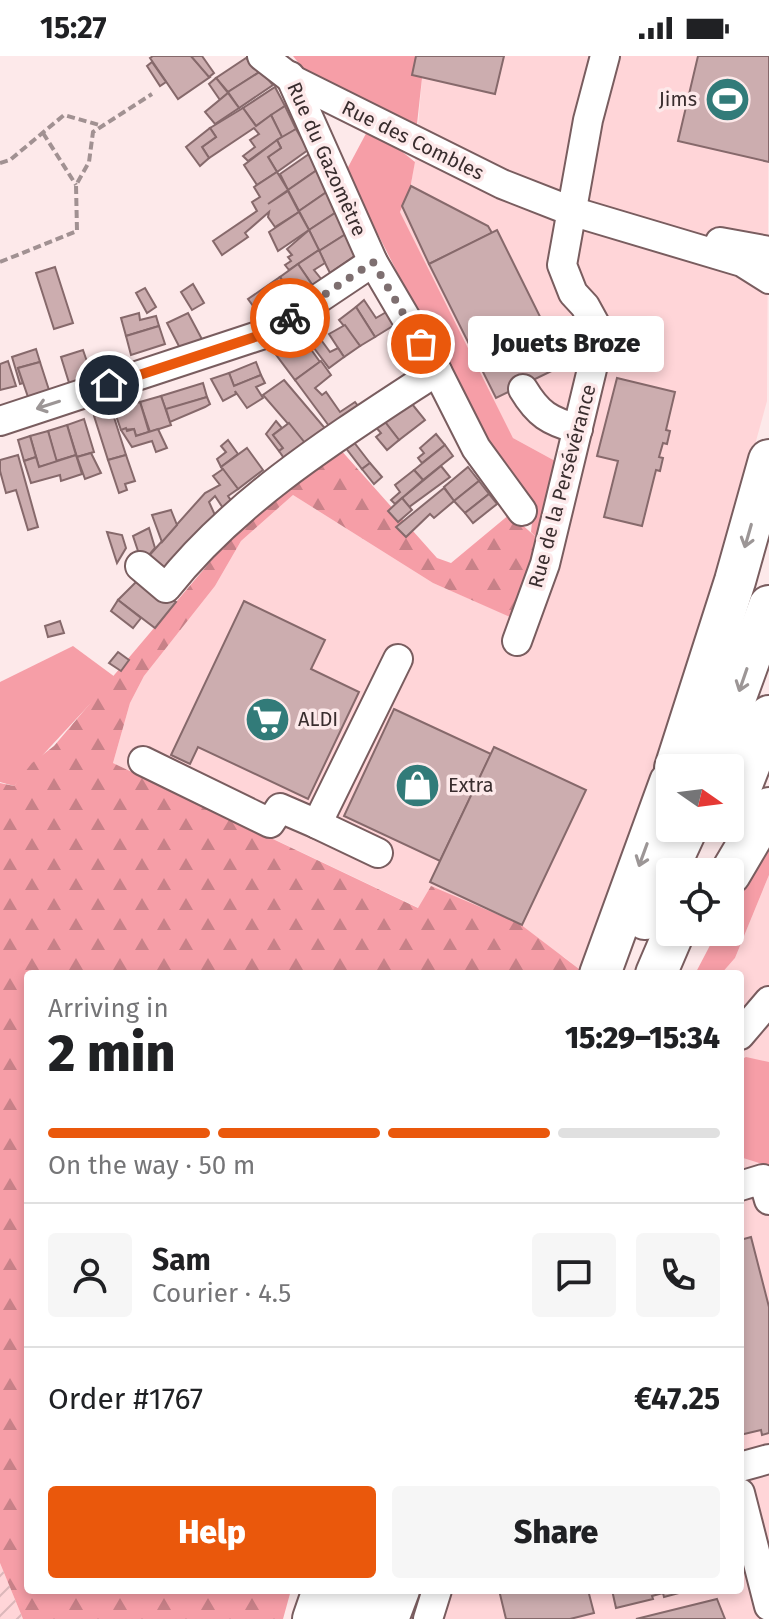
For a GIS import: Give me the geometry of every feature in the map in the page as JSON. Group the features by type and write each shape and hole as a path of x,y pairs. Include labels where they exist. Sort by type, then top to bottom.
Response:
{"highway":[{"path":"679,754 735,581 769,460"},
{"path":"715,754 769,606"},
{"path":"744,779 769,716"},
{"path":"739,858 769,808"},
{"path":"601,970 656,820"},
{"path":"614,970 644,921 681,842"},
{"path":"290,1619 298,1594"},
{"path":"313,1619 322,1594"},
{"path":"348,1619 357,1594"},
{"path":"388,1619 397,1594"}],"street":[{"name":"Rue des Combles","path":"262,56 293,80 502,184 571,211 742,262 769,279"},
{"name":"Rue du Gazomètre","path":"275,56 293,80 373,262 437,371 476,448 522,511"},
{"name":"Rue de la Persévérance","path":"517,641 545,564 594,361 596,326 564,277 562,265 605,56"},
{"name":"Rue des Combles","path":"571,211 769,251"},
{"path":"0,421 267,333 373,262"},
{"path":"140,566 166,588 221,525 346,431 437,371"},
{"path":"523,389 536,411 549,421 578,429"},
{"path":"317,824 398,659"},
{"path":"143,761 270,823 280,808 378,853"},
{"path":"744,1030 769,1001"},
{"path":"744,1466 769,1459"},
{"path":"744,1509 769,1606"},
{"path":"428,1619 436,1594"}],"path":[{"path":"76,185 89,162 93,132 152,94"},
{"path":"0,163 10,160 64,115 103,126"},
{"path":"0,262 77,231 76,185 70,170 43,133"}],"shaded area":[{"path":"417,56 769,56 767,401 685,699 663,754 656,754 656,773 579,969 564,957 419,908 113,763 130,703 144,676 215,586 241,541 293,495 433,583 512,617 557,462 513,438 400,212 410,189 415,161 422,78 413,73"},
{"path":"769,875 769,1619 396,1619 404,1594 744,1594 744,970 724,970 740,946 744,946 744,936"},
{"path":"0,1563 23,1619 0,1619"}],"green space":[{"path":"293,56 417,56 413,73 422,78 417,124 388,121 305,71"},
{"path":"370,126 415,162 410,189 400,212 513,438 557,462 537,538 531,532 534,504 486,448 346,171"},
{"path":"339,448 437,558 451,563 510,514 537,538 512,618 433,583 293,495 241,541 215,586 144,676 130,703 113,763 418,908 431,886 520,924 579,969 24,970 24,1594 290,1594 283,1619 23,1619 0,1563 0,783 14,786 32,763 54,746 232,536"},
{"path":"73,646 115,677 14,786 0,782 0,682"},
{"path":"769,842 769,875 744,936 744,884"},
{"path":"710,946 740,946 724,970 697,970"},
{"path":"744,1058 769,1062 769,1166 744,1158"}],"building":[{"path":"191,56 210,77 178,99 150,58"},
{"path":"191,56 202,56 214,73 209,77"},
{"path":"416,56 504,56 495,94 412,75"},
{"name":"Jims","path":"698,56 769,56 769,162 678,141"},
{"path":"246,58 261,71 228,92 216,78"},
{"path":"152,62 166,82 160,86 147,66"},
{"path":"261,71 273,85 239,108 228,92"},
{"path":"216,78 228,93 220,100 209,84"},
{"path":"275,87 285,106 256,126 243,108"},
{"path":"228,93 239,108 215,124 205,112"},
{"path":"285,106 296,129 282,138 271,115"},
{"path":"243,108 256,126 271,115 282,137 248,161 243,156 255,147 250,140 259,134 254,128 209,158 202,147 216,137 210,128"},
{"path":"210,128 216,137 202,147 209,158 200,166 186,147"},
{"path":"296,129 308,150 277,172 268,157 281,148 277,140"},
{"path":"277,140 281,148 268,157 277,172 257,185 244,165"},
{"path":"309,154 317,170 288,190 280,174"},
{"path":"317,170 328,191 299,211 288,190"},
{"path":"277,172 288,190 268,204 288,191 299,212 275,227 268,217 269,212 245,233 248,237 222,255 213,241 257,211 252,202 260,197 254,187"},
{"path":"411,186 488,226 492,233 429,264 402,206"},
{"path":"328,191 338,211 309,230 299,211"},
{"path":"338,211 349,232 319,251 309,230"},
{"path":"299,212 309,230 278,251 269,232"},
{"path":"309,230 319,250 289,270 285,265 291,261 288,257 292,255 287,249"},
{"path":"497,230 564,365 496,398 429,264"},
{"path":"349,232 359,253 330,273 319,251"},
{"path":"319,250 325,263 314,270 322,280 313,286 298,264"},
{"path":"298,264 313,286 295,299 280,277"},
{"path":"55,267 73,323 54,329 36,273"},
{"path":"280,277 295,299 286,306 276,290 263,298 272,312 261,317 248,299"},
{"path":"193,284 204,303 192,310 181,292"},
{"path":"145,288 156,307 147,313 136,293"},
{"path":"276,290 286,306 272,312 263,298"},
{"path":"364,300 376,318 388,311 396,324 375,337 356,307"},
{"path":"356,307 375,337 360,346 339,320"},
{"path":"139,313 140,320 156,316 159,326 126,336 121,318"},
{"path":"188,313 204,343 182,352 167,323"},
{"path":"345,325 360,346 344,357 329,334"},
{"path":"159,326 165,344 131,355 126,336"},
{"path":"316,333 330,352 338,348 344,357 329,368 308,340"},
{"path":"302,337 320,362 295,380 274,352"},
{"path":"36,349 40,362 18,368 23,383 20,384 12,357"},
{"path":"83,350 93,379 70,386 61,357"},
{"path":"8,361 16,386 0,390 0,364"},
{"path":"321,361 331,375 315,388 322,395 326,392 340,412 355,402 362,411 332,430 295,380"},
{"path":"40,362 49,390 28,397 18,368"},
{"path":"256,362 261,375 234,386 229,373"},
{"path":"229,373 234,386 261,375 265,383 256,387 263,398 247,408 235,391 236,394 223,401 211,379"},
{"path":"617,378 675,392 666,430 670,431 667,444 663,443 659,457 663,458 660,471 656,470 642,526 604,517 618,461 597,456"},
{"path":"284,380 329,433 309,448 263,395"},
{"path":"203,383 207,397 166,410 161,396"},
{"path":"161,396 171,425 150,432 140,402"},
{"path":"207,397 210,404 170,422 166,409"},
{"path":"408,399 425,420 399,440 382,418"},
{"path":"140,402 149,432 136,436 134,429 121,430 114,410"},
{"path":"112,411 126,455 108,460 94,416"},
{"path":"382,418 399,440 387,450 376,437 381,433 374,425"},
{"path":"84,419 94,452 77,457 67,425"},
{"path":"276,421 282,428 273,435 283,448 279,451 266,434"},
{"path":"289,423 309,448 288,464 279,451 283,448 273,435"},
{"path":"67,425 76,455 56,461 48,431"},
{"path":"126,428 127,431 134,429 136,436 158,429 167,448 156,452 152,441 132,447 121,430"},
{"path":"48,431 57,462 39,467 30,436"},
{"path":"436,434 445,445 422,463 418,458 424,453 420,448"},
{"path":"30,436 36,457 24,461 18,440"},
{"path":"228,440 238,454 221,467 217,459 226,452 221,446"},
{"path":"353,441 370,463 362,469 345,447"},
{"path":"445,445 453,456 423,480 414,470"},
{"path":"247,448 263,470 238,489 221,467"},
{"path":"91,453 101,473 85,479 77,457"},
{"path":"18,455 38,527 28,530 16,490 6,493 0,471 0,460"},
{"path":"76,455 82,474 61,481 60,475 31,483 24,461 36,457 39,467"},
{"path":"126,455 135,481 125,484 127,490 119,493 108,460"},
{"path":"370,463 382,477 374,484 362,469"},
{"path":"441,466 450,477 409,507 402,498"},
{"path":"468,467 479,481 454,501 444,487"},
{"path":"223,469 238,489 228,496 232,502 223,508 215,496 209,502 215,515 164,573 147,558 205,493 220,485 213,476"},
{"path":"414,470 423,480 395,504 391,500 400,492 395,485"},
{"path":"479,481 489,494 465,513 454,501"},
{"path":"444,488 454,501 434,518 430,514 406,537 396,527"},
{"path":"489,494 497,504 473,523 465,513"},
{"path":"402,498 412,510 398,522 388,511"},
{"path":"171,510 177,525 162,542 152,515"},
{"path":"149,528 155,548 142,563 133,536"},
{"path":"107,532 122,535 126,548 117,563"},
{"path":"141,577 176,602 155,628 118,600"},
{"path":"118,600 141,618 133,628 111,611"},
{"name":"ALDI","path":"244,601 325,640 311,669 359,692 308,799 198,747 190,764 171,755"},
{"path":"60,621 64,633 48,637 45,626"},
{"path":"118,652 129,660 121,671 109,663"},
{"name":"Extra","path":"394,709 491,754 440,861 344,816"},
{"path":"494,747 586,790 522,925 430,882"},
{"path":"751,1237 769,1307 769,1433 762,1435 761,1430 744,1434 744,1239"},
{"path":"500,1594 589,1594 594,1613 570,1619 506,1619"},
{"path":"613,1594 659,1594 652,1596 653,1599 616,1608"},
{"path":"717,1599 725,1619 636,1619"}],"way so far":[{"path":"290,318 373,262 421,344"}],"place":[{"name":"Jims","path":"728,99"},
{"name":"Jouets Broze","path":"421,344"},
{"name":"ALDI","path":"267,719"},
{"name":"Extra","path":"417,785"}],"route":[{"path":"109,385 267,333 290,318"}]}
